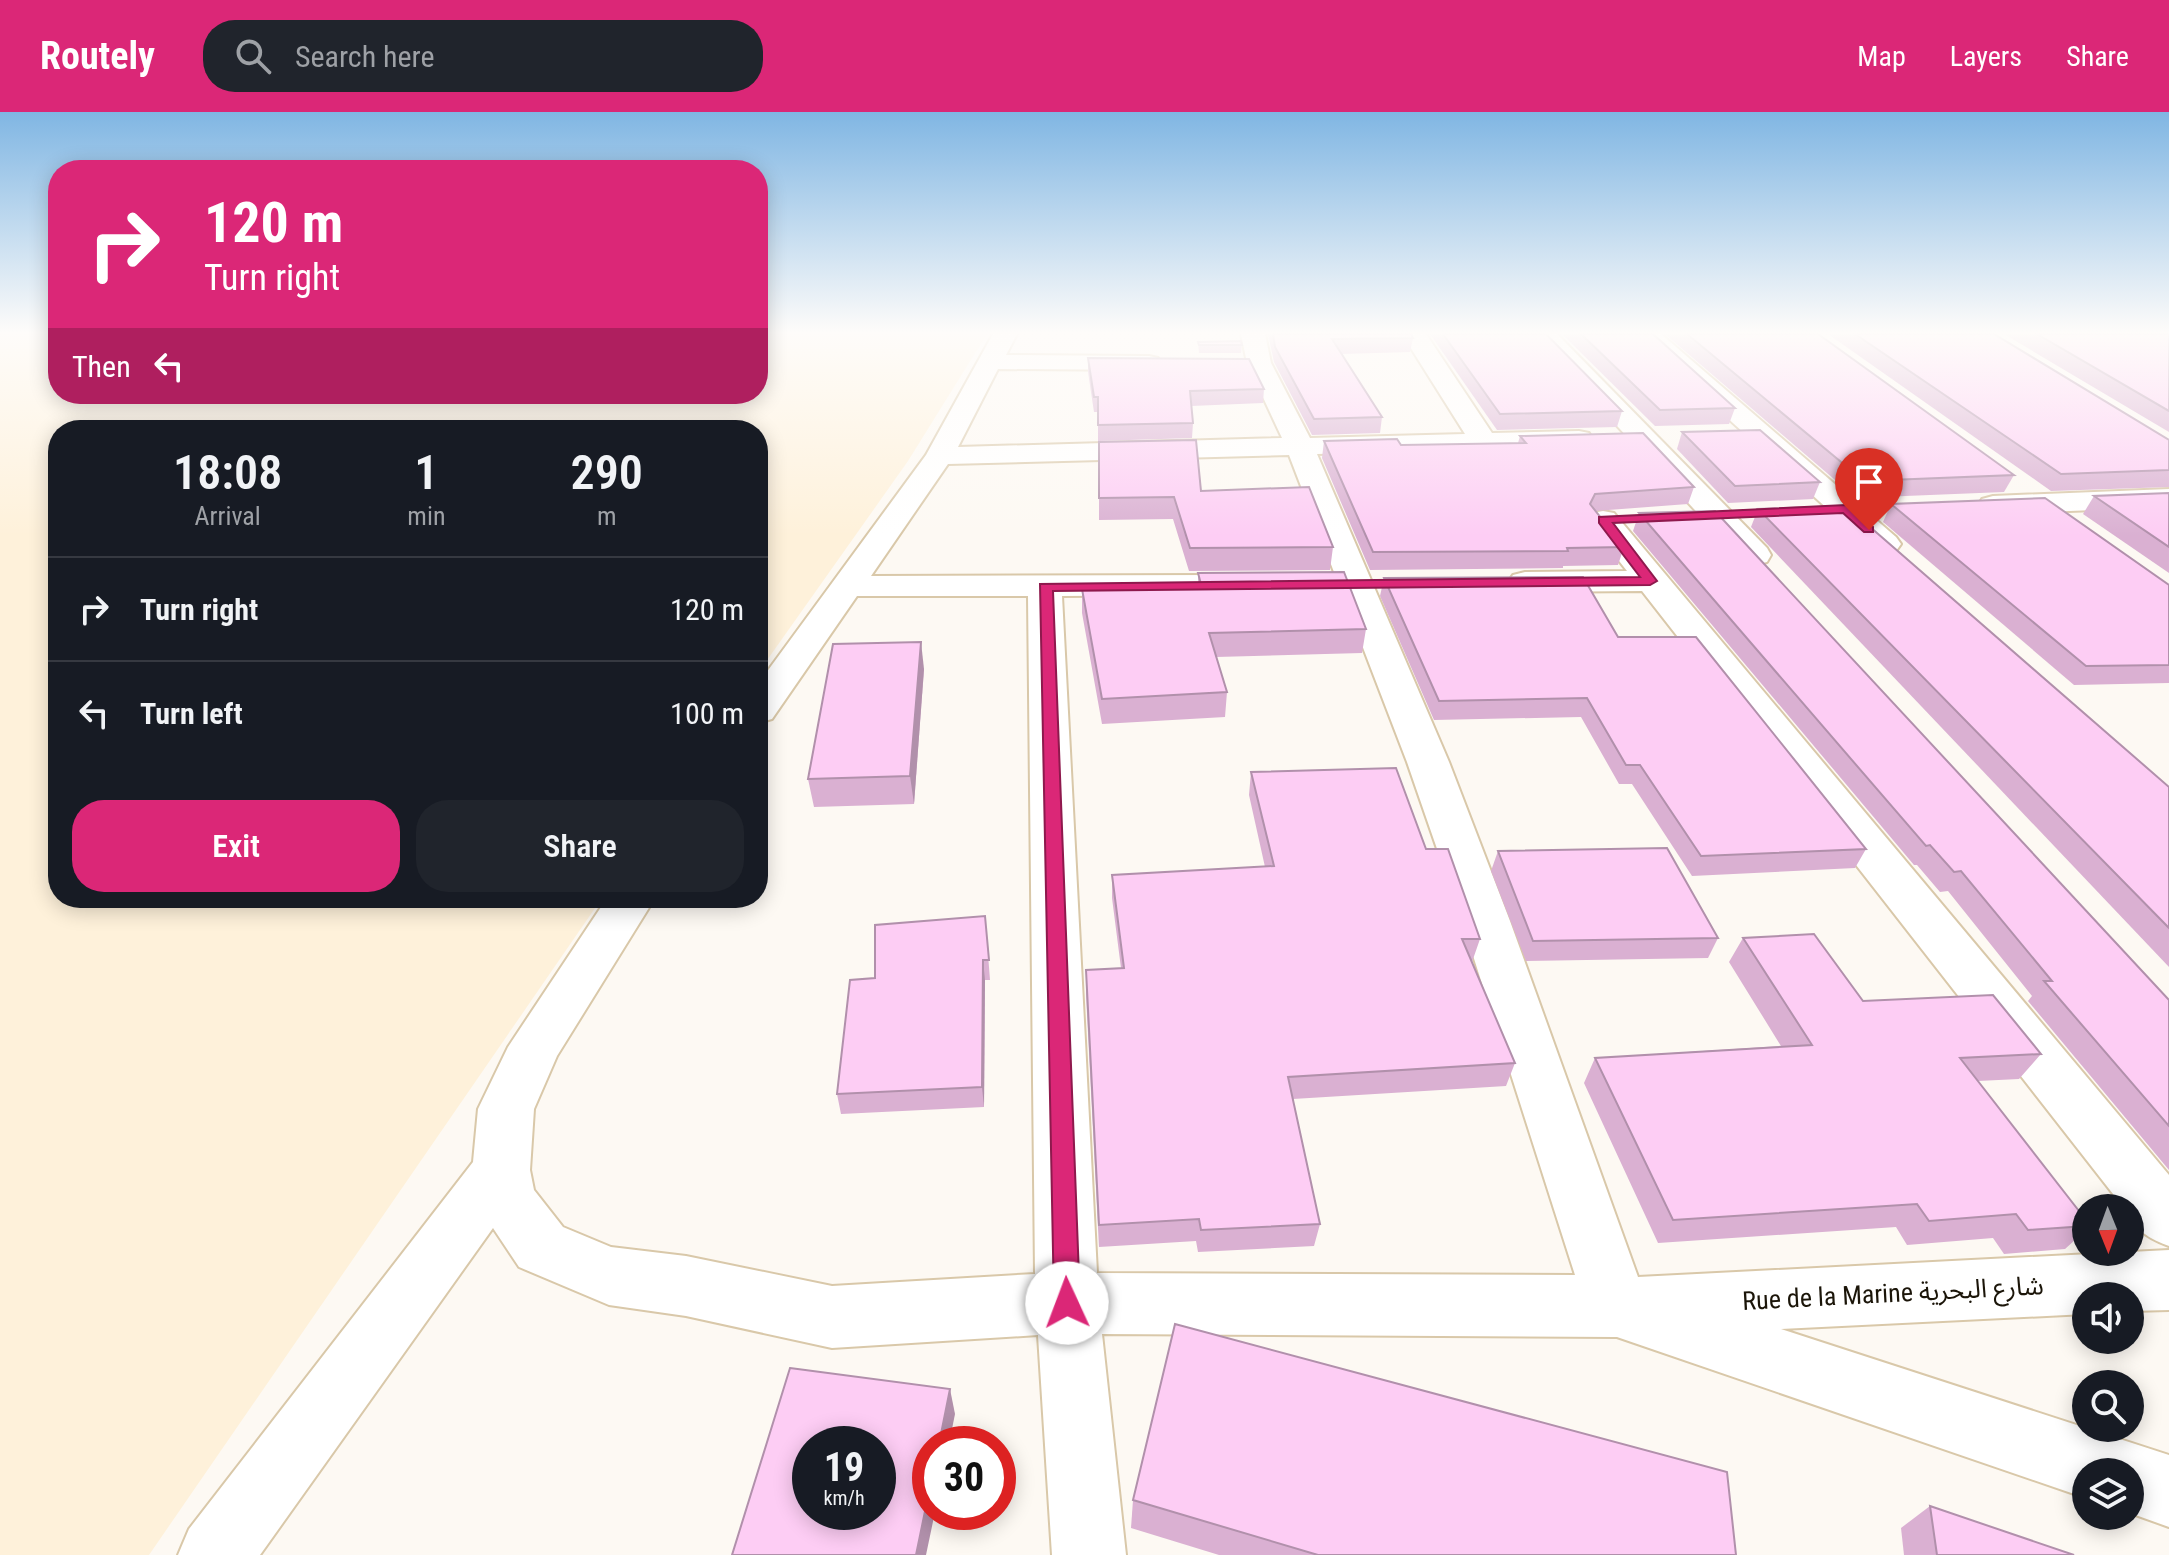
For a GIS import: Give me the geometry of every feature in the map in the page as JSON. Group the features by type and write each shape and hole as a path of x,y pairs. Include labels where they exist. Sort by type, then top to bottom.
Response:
{"street":[{"path":"768,697 939,456 968,401"},
{"path":"1278,401 1286,413 1357,584 1476,892 1617,1306 2072,1458"},
{"path":"1458,401 1484,442"},
{"path":"1620,401 1660,437 1736,516 1773,574"},
{"path":"1723,401 1905,562"},
{"path":"1718,436 1761,435"},
{"path":"939,456 1660,437"},
{"path":"2004,476 2080,530"},
{"path":"1966,506 2169,498"},
{"path":"1799,512 1891,508"},
{"path":"1676,518 1736,516"},
{"path":"1632,519 1603,520 2169,1219"},
{"path":"1496,583 1650,581"},
{"path":"849,586 1248,585"},
{"path":"1045,587 1067,1303 1089,1555"},
{"path":"215,1555 501,1170 506,1109 534,1047 625,908"},
{"name":"Rue de la Marine شارع البحرية","path":"501,1170 507,1200 541,1247 609,1276 686,1286 832,1317 1067,1303 1617,1306 2169,1280"},
{"path":"2144,1483 2169,1491"}],"shaded area":[{"path":"0,401 48,401 48,404 768,404 768,401 945,401 908,461 768,659 768,420 48,420 48,908 595,908 149,1555 0,1555"}],"building":[{"path":"1098,401 1191,401 1193,423 1098,425"},
{"path":"1304,401 1372,401 1382,417 1314,419"},
{"path":"1491,401 1612,401 1622,411 1500,414"},
{"path":"1651,401 1728,401 1735,408 1660,410"},
{"path":"1768,401 1912,401 2014,475 1864,481"},
{"path":"1954,401 2105,401 2169,440 2169,470 2061,474"},
{"path":"2152,401 2169,401 2169,411"},
{"path":"1760,430 1820,482 1735,486 1682,432"},
{"path":"1643,433 1694,487 1595,494 1590,504 1624,547 1567,548 1568,551 1373,552 1324,441 1397,439 1401,445 1526,443 1520,436"},
{"path":"1196,440 1201,491 1309,487 1333,547 1190,548 1174,497 1099,498 1099,442"},
{"path":"2169,493 2169,547 2094,496"},
{"path":"2045,498 2169,585 2169,665 2086,666 1891,504"},
{"path":"1846,506 2169,787 2169,928 1758,509"},
{"path":"1715,511 2169,1000 2169,1126 2044,981 2052,981 1961,871 1954,872 1930,845 1926,846 1639,513"},
{"path":"1344,572 1366,629 1209,633 1227,692 1102,699 1082,589 1201,584 1198,573"},
{"path":"1583,577 1618,637 1696,637 1866,849 1701,856 1640,765 1626,765 1587,698 1439,701 1384,578"},
{"path":"921,642 910,776 808,779 833,644"},
{"path":"1396,768 1426,849 1448,849 1480,939 1462,939 1515,1063 1288,1077 1320,1224 1201,1230 1199,1219 1099,1225 1086,970 1124,968 1112,875 1274,866 1251,772"},
{"path":"1667,848 1718,938 1533,941 1498,851"},
{"path":"985,916 989,960 983,960 982,1087 837,1094 850,980 875,978 875,925"},
{"path":"1814,934 1863,1001 1993,995 2041,1054 1960,1058 2072,1202 2072,1227 2028,1230 2016,1214 1929,1221 1917,1204 1673,1220 1595,1058 1812,1045 1743,938"},
{"path":"1175,1324 1727,1472 1736,1555 1318,1555 1133,1500"},
{"path":"790,1368 950,1389 943,1426 912,1426 912,1530 921,1530 916,1555 732,1555"},
{"path":"1930,1506 2074,1555 1937,1555"}],"route":[{"path":"1067,1303 1045,587 1650,581 1603,520 1846,509 1869,530"}]}
